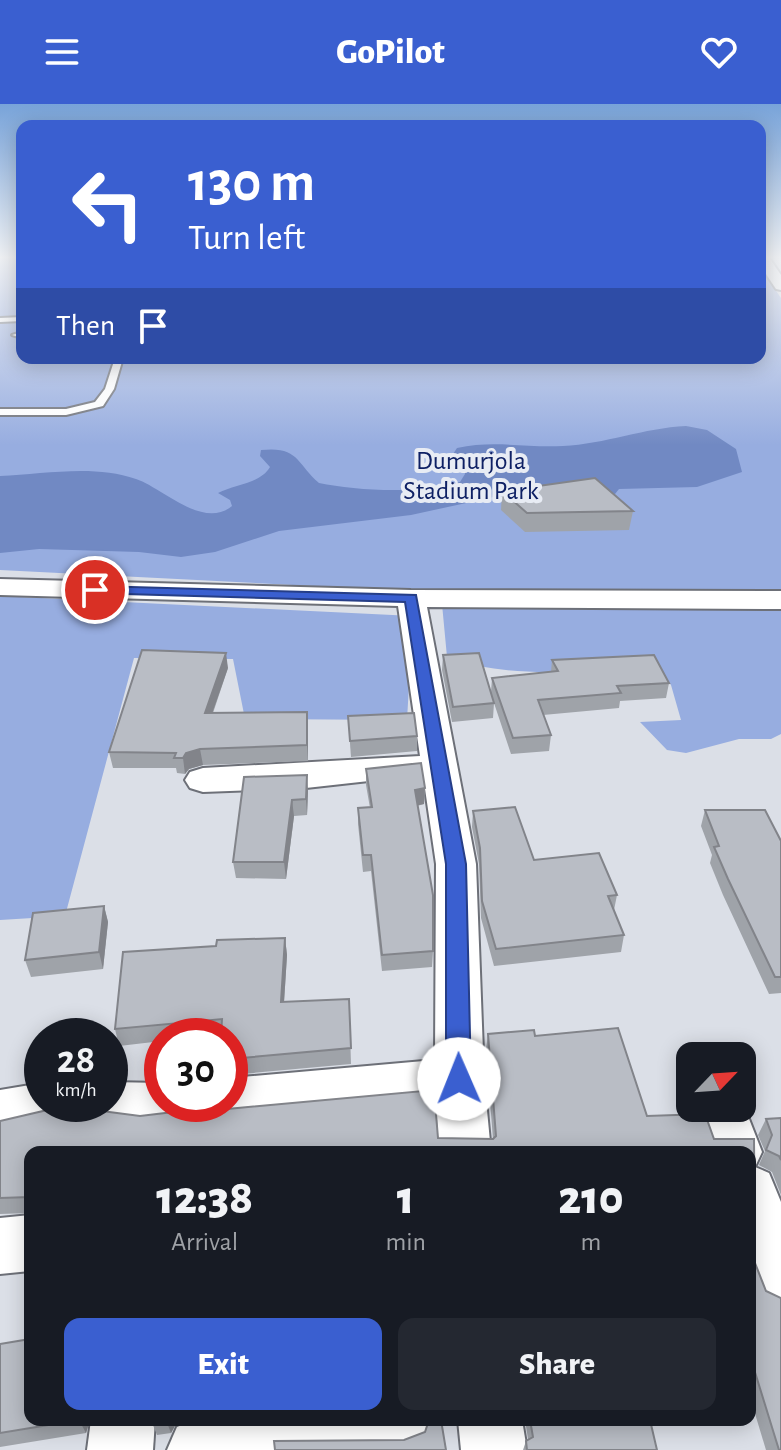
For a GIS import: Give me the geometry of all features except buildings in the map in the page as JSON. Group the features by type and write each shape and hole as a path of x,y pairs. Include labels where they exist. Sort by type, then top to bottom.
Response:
{"street":[{"path":"0,587 411,598 781,600"},
{"path":"411,598 456,864 459,1079 465,1146"},
{"path":"203,780 306,776 441,763"},
{"path":"248,1098 459,1079"},
{"path":"0,1113 24,1108"},
{"path":"725,1122 734,1146"},
{"path":"756,1209 781,1284"},
{"path":"0,1246 24,1244"},
{"path":"120,1450 122,1426"},
{"path":"200,1450 278,1435 350,1426"},
{"path":"491,1426 494,1450"}],"lane":[{"path":"0,412 82,409 99,404 106,397 117,364"}],"green space":[{"name":"Dumurjola Stadium Park","path":"0,319 16,319 16,364 766,364 766,319 781,319 781,590 410,591 0,570"},
{"path":"0,596 413,616 407,720 245,719 233,659 134,658 65,916 0,920"},
{"path":"442,604 781,605 781,734 771,739 739,739 686,753 667,750 640,722 681,720 671,685 656,666 524,671 498,669 447,657"}],"shaded area":[{"path":"686,426 707,430 736,449 742,472 697,487 619,489 615,494 584,491 558,483 411,515 279,531 215,552 181,557 139,552 39,549 0,553 0,476 69,471 120,474 147,484 183,505 209,513 221,512 232,506 230,500 218,493 266,473 270,467 260,456 261,450 290,453 319,483 352,488 409,490 460,482 465,474 464,469 449,460 457,448 579,445"}],"route":[{"path":"95,590 411,598 456,864 459,1079"}]}
